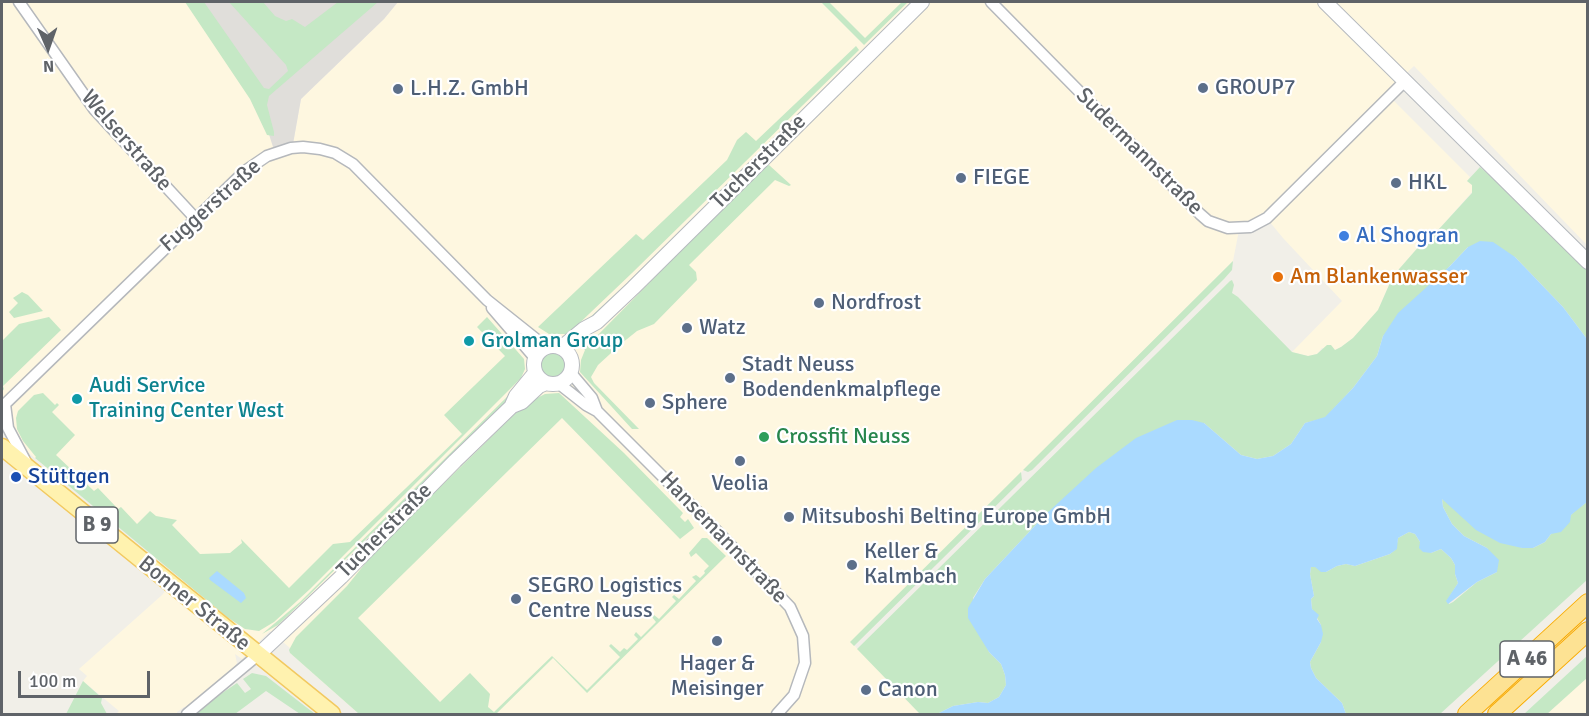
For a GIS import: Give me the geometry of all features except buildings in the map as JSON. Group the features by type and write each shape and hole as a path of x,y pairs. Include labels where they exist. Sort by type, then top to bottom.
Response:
{"highway":[{"name":"A 46","path":"1467,714 1587,603"},
{"name":"A 46","path":"1497,714 1587,631"}],"main road":[{"name":"Tucherstraße","path":"567,359 584,329 597,322 922,2"},
{"path":"1325,2 1587,262"},
{"path":"546,347 567,359 568,377 552,383 540,380 535,373 535,358 539,351 546,347"},
{"name":"Tucherstraße","path":"512,406 516,396 535,373"},
{"name":"Tucherstraße","path":"258,655 341,577 455,460 512,406 522,402 539,386 552,383"},
{"name":"Bonner Straße","path":"2,447 332,714"}],"street":[{"name":"Welserstraße","path":"19,2 94,109 195,218"},
{"name":"Sudermannstraße","path":"991,2 1200,214 1208,221 1228,228 1250,227 1267,218 1405,81"},
{"name":"Fuggerstraße","path":"32,472 8,428 3,406 245,171 267,156 291,148 303,147 328,151 347,160 362,171 487,300 546,347"},
{"name":"Fuggerstraße","path":"487,300 494,312 535,358"},
{"name":"Hansemannstraße","path":"567,359 592,398 597,411"},
{"name":"Hansemannstraße","path":"552,383 597,411 790,608 803,636 805,663 794,695 777,714"},
{"path":"186,714 258,655"}],"shaded area":[{"path":"2,2 189,2 259,104 274,149 293,144 301,99 384,19 398,2 1587,2 1587,245 1414,66 1386,93 1470,177 1467,181 1472,185 1472,192 1439,229 1428,236 1393,276 1378,310 1353,338 1335,350 1322,348 1317,354 1308,356 1292,352 1342,301 1264,215 1240,225 1233,261 851,642 920,714 359,714 290,653 290,648 270,631 242,659 235,654 237,663 234,667 192,707 184,707 177,714 116,714 119,711 83,681 87,676 79,669 162,595 178,576 2,431"},
{"path":"189,2 398,2 384,19 301,99 293,144 274,150 258,100"},
{"path":"1587,677 1587,714 1547,714"}],"green space":[{"path":"185,2 204,2 264,88 269,89 288,71 286,65 229,2 263,2 275,16 286,21 292,19 305,27 338,2 378,2 269,96 267,105 274,136 267,135 250,99"},
{"path":"821,2 829,2 865,38 902,2 908,2 864,45"},
{"path":"914,2 613,299 571,335 625,285"},
{"path":"856,46 859,50 568,334 549,334 538,327 636,234 643,240 727,160 737,140 746,132 756,141"},
{"path":"769,165 791,185 775,180 689,265 696,272 697,280 654,324 637,331 622,343 598,365 591,377 594,383 639,429 632,429 580,372 585,350 583,348 764,167"},
{"path":"1480,167 1538,218 1587,269 1587,339 1563,307 1515,257 1468,247 1383,336 1377,356 1353,388 1325,418 1305,423 1291,444 1273,456 1257,459 1241,455 1204,423 1046,514 985,579 973,598 989,652 1001,664 1005,675 1006,685 999,697 988,703 978,702 953,706 937,714 920,714 857,649 1230,281 1232,280 1234,285 1232,293 1292,352 1308,356 1317,354 1327,345 1331,345 1335,350 1353,338 1378,310 1393,276 1428,236 1439,229 1472,193 1472,185 1467,181"},
{"path":"1233,261 1232,270 1224,279 1032,470 1028,472 1023,470"},
{"path":"22,292 28,295 43,311 14,318 9,312 18,303 13,298"},
{"path":"49,317 61,330 3,386 2,392 2,341 19,324"},
{"path":"487,317 524,359 525,369 521,378 310,589 274,622 259,631 245,629 227,617 35,458 17,429 18,411 34,395 43,393 55,405 57,403 59,405 52,412 75,435 56,455 94,491 98,488 118,509 121,507 137,524 150,511 156,516 177,520 172,525 200,554 230,553 242,543 241,539 289,588 333,544 350,542 462,434 444,415 505,356 477,327"},
{"path":"553,353 562,357 566,366 562,375 553,379 544,375 540,366 544,357"},
{"path":"521,383 523,385 301,603 278,625 262,634 300,602"},
{"path":"559,393 624,453 683,513 680,517 685,522 688,519 694,528 680,539 562,418 358,618 440,702 470,673 490,694 488,707 494,712 552,656 587,690 620,657 609,646 611,644 620,652 624,648 627,650 638,639 634,635 636,632 641,637 656,622 652,617 654,615 659,619 676,601 672,597 674,595 679,599 696,581 692,577 696,575 700,578 705,573 704,571 709,566 696,553 691,557 689,553 702,538 707,538 726,556 587,693 553,658 496,714 359,714 290,653 289,650 296,637 347,586 376,550 533,396 537,398 545,394"},
{"path":"1021,472 1022,480 854,646 850,642"},
{"path":"1442,499 1522,548 1533,548 1545,542 1577,509 1587,502 1587,580 1440,714 1346,714 1342,703 1316,678 1311,668 1310,662 1321,642 1321,625 1312,609 1311,599 1314,596 1311,567 1315,566 1326,572 1337,566 1346,564 1355,566 1390,554 1396,549 1398,538 1409,532 1415,534 1431,553 1441,549 1451,558 1455,565 1458,583 1447,601 1449,604 1453,602 1477,582 1497,572 1487,548 1464,536 1452,524 1443,507"},
{"path":"1587,656 1587,678 1547,714 1524,714"},
{"path":"252,673 266,676 315,714 300,714 266,691 235,714 191,714 237,683 245,693 251,689 243,679"},
{"path":"83,681 102,698 101,703 107,714 66,714"}],"water":[{"name":"Am Blankenwasser","path":"1480,241 1493,242 1515,257 1563,307 1587,339 1587,502 1571,515 1570,522 1561,532 1551,534 1545,542 1533,548 1500,543 1476,530 1442,499 1443,507 1452,524 1464,536 1487,548 1499,560 1497,572 1477,582 1448,604 1446,601 1458,583 1455,565 1441,549 1431,553 1423,552 1419,548 1420,542 1415,534 1409,532 1398,538 1397,549 1390,554 1355,566 1346,564 1337,566 1326,572 1311,567 1314,596 1311,599 1312,609 1319,615 1317,619 1323,634 1310,662 1311,668 1316,678 1342,703 1346,714 937,714 953,706 978,702 988,703 999,697 1006,685 1005,675 1001,664 989,652 968,618 968,608 985,579 1046,514 1096,468 1136,438 1177,420 1204,423 1241,455 1257,459 1273,456 1291,444 1305,423 1325,417 1353,388 1377,356 1383,336 1398,313 1468,247"},
{"path":"217,571 244,593 246,598 241,603 210,580 209,578"}],"place":[{"name":"GROUP7","path":"1203,88"},
{"name":"L.H.Z. GmbH","path":"398,89"},
{"name":"FIEGE","path":"961,178"},
{"name":"HKL","path":"1396,183"},
{"name":"Al Shogran","path":"1344,236"},
{"name":"Am Blankenwasser","path":"1278,277"},
{"name":"Nordfrost","path":"819,303"},
{"name":"Watz","path":"687,328"},
{"name":"Grolman Group","path":"469,341"},
{"name":"Stadt Neuss Bodendenkmalpflege","path":"730,378"},
{"name":"Audi Service Training Center West","path":"77,399"},
{"name":"Sphere","path":"650,403"},
{"name":"Crossfit Neuss","path":"764,437"},
{"name":"Veolia","path":"740,461"},
{"name":"Stüttgen","path":"16,477"},
{"name":"Mitsuboshi Belting Europe GmbH","path":"789,517"},
{"name":"Keller & Kalmbach","path":"852,565"},
{"name":"SEGRO Logistics Centre Neuss","path":"516,599"},
{"name":"Hager & Meisinger","path":"717,641"},
{"name":"Canon","path":"866,690"}]}
